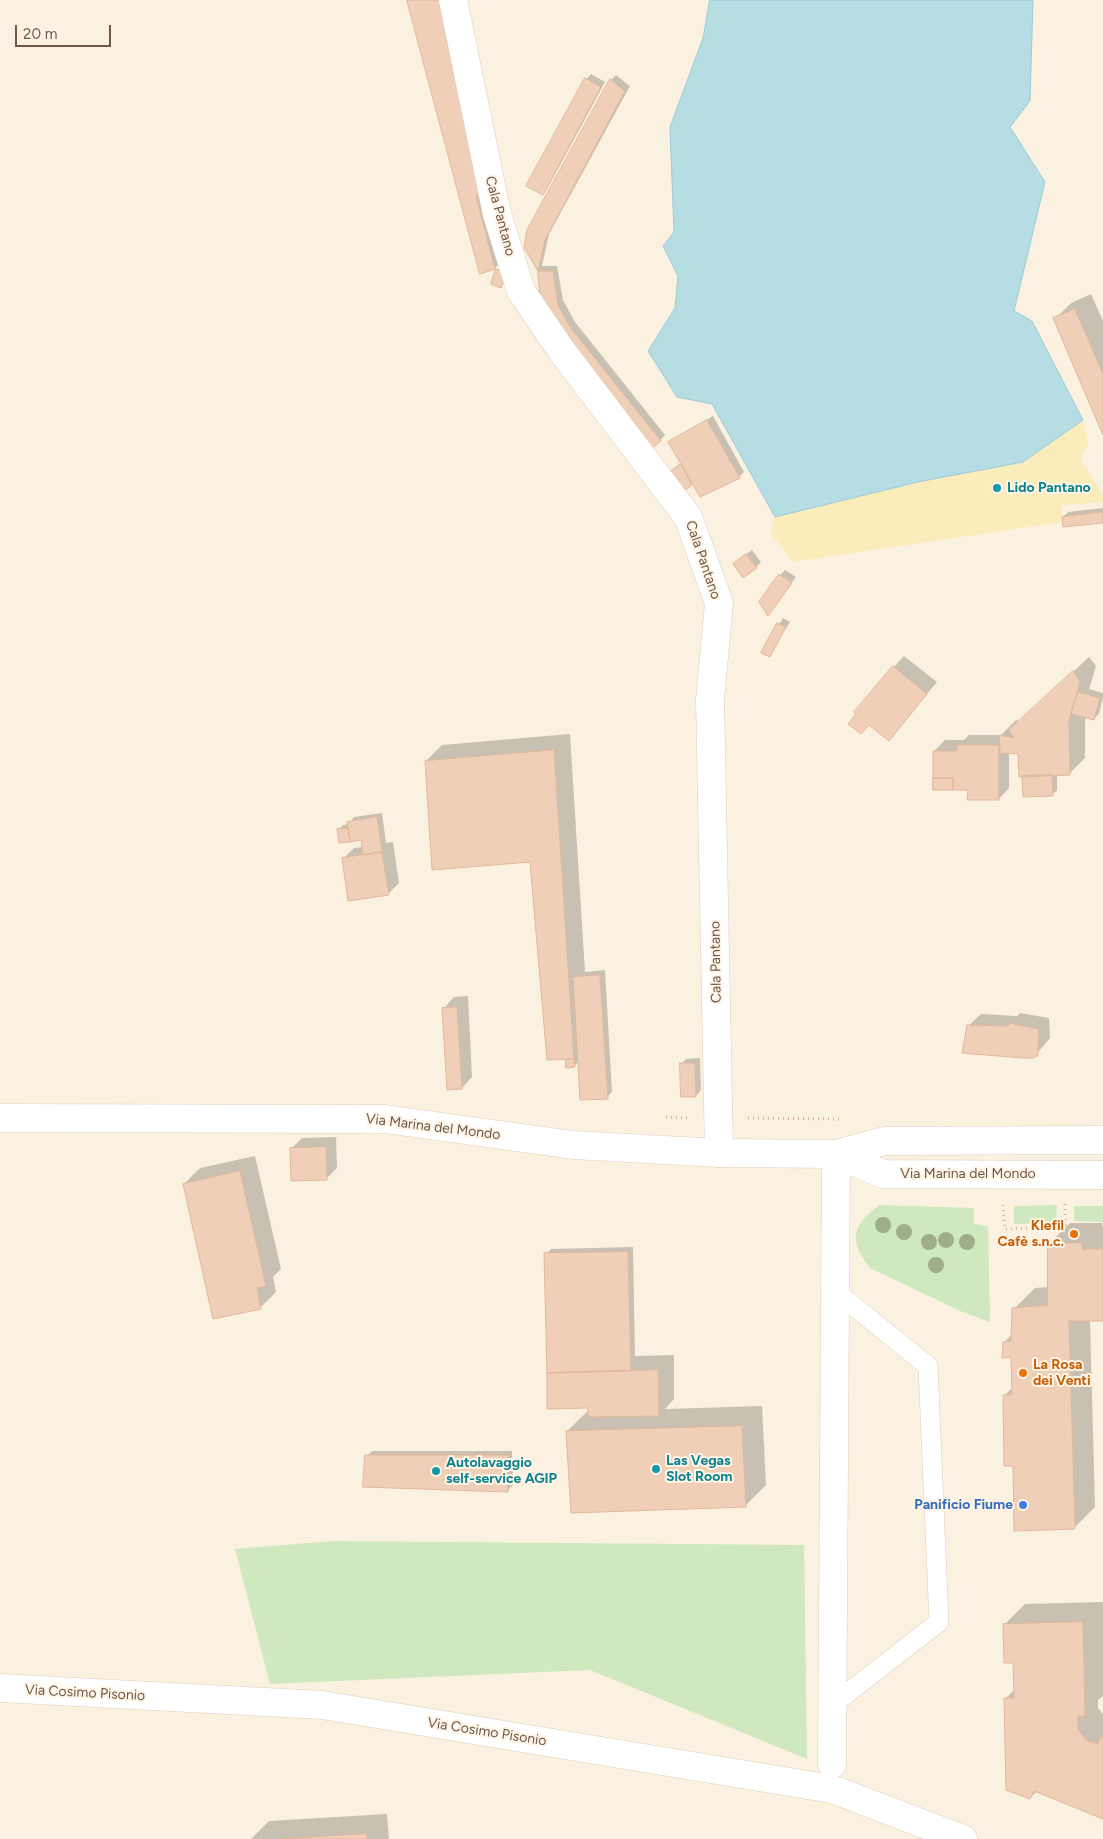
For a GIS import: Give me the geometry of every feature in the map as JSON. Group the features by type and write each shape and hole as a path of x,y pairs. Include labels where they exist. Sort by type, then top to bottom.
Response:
{"street":[{"name":"Cala Pantano","path":"453,0 497,214 521,291 561,350 688,516 719,603 710,700 719,1153"},
{"name":"Via Marina del Mondo","path":"0,1118 385,1119 573,1145 719,1153 836,1154 884,1141 1103,1140"},
{"name":"Via Marina del Mondo","path":"836,1154 883,1174 1103,1175"},
{"path":"832,1764 836,1154"},
{"name":"Via Cosimo Pisonio","path":"0,1688 322,1705 832,1789 963,1839"}],"lane":[{"path":"832,1705 938,1622 928,1366 835,1291"}],"path":[{"path":"664,1117 850,1119"},
{"path":"1064,1203 1065,1227"},
{"path":"1003,1204 1005,1229 1103,1226"}],"green space":[{"path":"880,1205 974,1208 974,1224 988,1226 990,1322 960,1311 870,1268 858,1249 856,1233 864,1219"},
{"path":"1057,1205 1056,1223 1014,1224 1014,1206"},
{"path":"1074,1206 1103,1206 1103,1222 1074,1221"},
{"path":"333,1541 804,1545 807,1759 590,1670 270,1684 235,1549"}],"sand":[{"name":"Lido Pantano","path":"1083,420 1089,442 1080,460 1103,494 1103,502 1061,505 1063,522 792,562 770,532 775,517 918,482 1023,462"}],"water":[{"path":"710,0 1033,0 1030,101 1010,127 1045,182 1014,311 1032,321 1083,420 1023,462 918,482 775,517 712,404 677,397 648,351 675,308 678,276 663,246 674,232 670,127 703,38"}],"building":[{"path":"407,0 445,0 496,191 476,196 495,269 480,274"},
{"path":"585,78 601,87 543,195 526,186"},
{"path":"610,79 625,91 545,240 538,271 524,248 527,230"},
{"path":"496,269 506,273 501,288 491,284"},
{"path":"538,271 553,271 558,305 570,327 661,441 649,451 544,311 540,296"},
{"path":"1075,309 1103,374 1103,435 1053,318"},
{"path":"707,420 740,478 700,497 668,442"},
{"path":"681,464 692,485 683,492 668,473"},
{"path":"1103,512 1103,523 1063,527 1062,517"},
{"path":"746,554 757,568 743,578 733,564"},
{"path":"779,574 792,583 768,616 759,602"},
{"path":"777,623 786,627 770,657 761,653"},
{"path":"893,666 927,694 889,741 869,725 861,734 848,724 856,714 854,712"},
{"path":"1073,671 1080,682 1069,721 1070,775 1019,777 1018,754 1000,753 999,735 1014,738 1009,730"},
{"path":"1078,692 1100,698 1094,720 1071,714"},
{"path":"957,745 999,745 999,800 967,800 968,790 953,790 953,778 933,778 933,751 957,751"},
{"path":"554,750 574,1059 547,1060 530,862 432,870 425,761"},
{"path":"1052,775 1053,796 1023,797 1022,776"},
{"path":"933,778 953,778 953,790 933,790"},
{"path":"377,817 382,852 363,855 361,840 350,842 347,822"},
{"path":"348,828 350,842 339,843 337,829"},
{"path":"382,852 389,895 348,901 342,858"},
{"path":"600,975 608,1099 580,1100 573,977"},
{"path":"457,1007 462,1089 447,1090 442,1008"},
{"path":"1009,1023 1039,1029 1038,1055 1034,1058 1023,1058 962,1053 967,1025 1008,1026"},
{"path":"566,1059 574,1059 575,1067 566,1068"},
{"path":"680,1063 695,1063 696,1097 681,1097"},
{"path":"326,1147 327,1180 291,1181 290,1148"},
{"path":"240,1171 266,1286 257,1288 261,1309 213,1319 183,1184"},
{"path":"1048,1243 1082,1243 1082,1249 1103,1249 1103,1321 1069,1321 1075,1529 1014,1531 1013,1466 1004,1466 1003,1395 1012,1395 1011,1357 1002,1358 1003,1342 1011,1341 1012,1308 1047,1305"},
{"path":"628,1252 631,1371 547,1373 544,1253"},
{"path":"658,1370 659,1416 588,1417 588,1408 547,1409 547,1373"},
{"name":"Las Vegas Slot Room","path":"742,1426 746,1507 571,1513 566,1431"},
{"name":"Autolavaggio self-service AGIP","path":"365,1455 508,1455 508,1492 363,1487"},
{"path":"1083,1622 1085,1716 1078,1716 1078,1729 1086,1740 1098,1744 1101,1736 1103,1737 1103,1819 1034,1791 1030,1799 1006,1790 1004,1698 1014,1698 1013,1663 1004,1663 1003,1624"},
{"path":"367,1834 367,1839 280,1839"}],"place":[{"name":"Lido Pantano","path":"997,488"},
{"name":"Klefil Cafè s.n.c.","path":"1074,1234"},
{"name":"La Rosa dei Venti","path":"1023,1373"},
{"name":"Las Vegas Slot Room","path":"656,1469"},
{"name":"Autolavaggio self-service AGIP","path":"436,1471"},
{"name":"Panificio Fiume","path":"1023,1505"}]}
